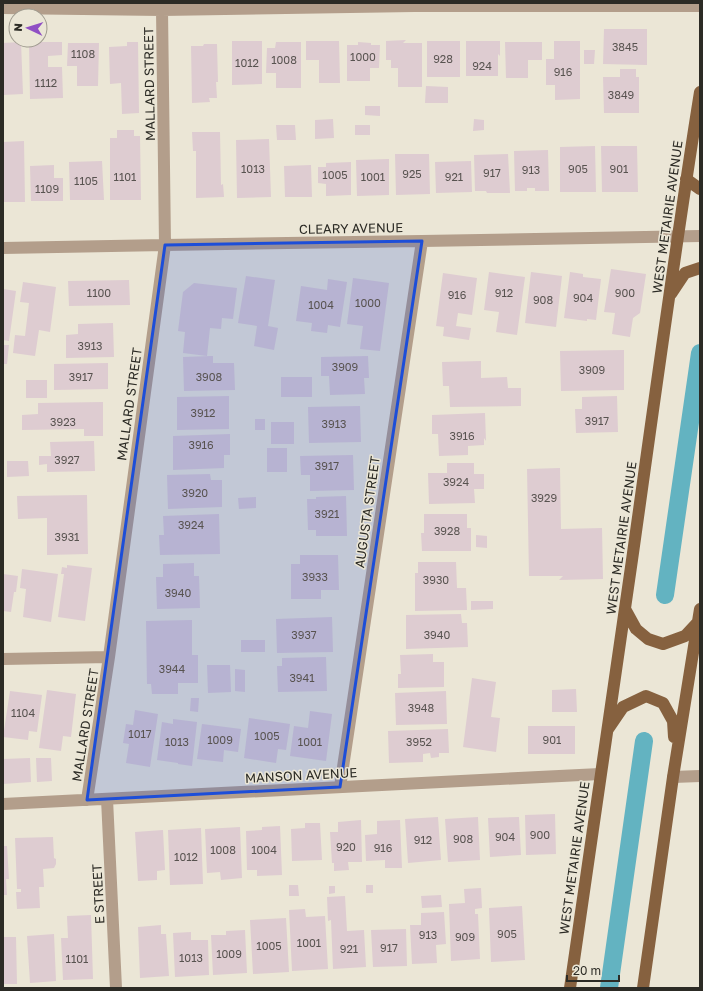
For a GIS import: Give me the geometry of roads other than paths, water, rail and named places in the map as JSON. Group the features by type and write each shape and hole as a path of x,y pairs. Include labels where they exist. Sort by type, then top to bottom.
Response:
{"main road":[{"name":"WEST METAIRIE AVENUE","path":"570,988 686,179 700,92"},
{"path":"686,179 700,189"},
{"path":"670,297 685,273 700,268"},
{"path":"625,609 636,629 648,639 663,644 685,636 698,622"},
{"path":"643,988 676,758 700,609"},
{"path":"607,732 624,707 646,696 663,703 673,721 676,758"}],"street":[{"path":"3,8 162,10 414,5 700,6"},
{"name":"MALLARD STREET","path":"87,800 109,657 165,245 162,10"},
{"name":"CLEARY AVENUE","path":"3,248 700,236"},
{"name":"AUGUSTA STREET","path":"340,787 422,241"},
{"path":"3,659 109,657"},
{"name":"MANSON AVENUE","path":"3,804 600,774"},
{"path":"673,778 700,776"},
{"name":"E STREET","path":"107,799 116,988"}],"waterway":[{"path":"665,595 700,353"},
{"path":"609,988 644,741"}]}
